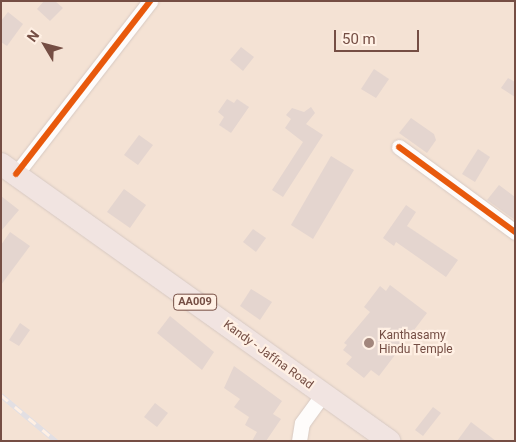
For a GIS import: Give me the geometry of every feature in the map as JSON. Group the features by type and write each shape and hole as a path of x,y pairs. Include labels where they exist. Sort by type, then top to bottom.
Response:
{"highway":[{"name":"Kandy - Jaffna Road","path":"6,173 319,400 389,441"},
{"name":"Kandy - Jaffna Road","path":"319,400 363,441"}],"street":[{"path":"6,173 150,1"},
{"path":"399,147 515,232"},
{"path":"299,441 302,423 319,400"}],"shaded area":[{"path":"1,1 515,1 515,441 1,441"}],"building":[{"path":"44,1 55,1 63,8 50,21 37,9"},
{"path":"8,12 23,24 7,46 1,42 1,21"},
{"path":"241,47 254,57 243,71 230,60"},
{"path":"374,69 389,79 376,98 361,89"},
{"path":"508,78 515,82 515,97 501,88"},
{"path":"227,99 234,103 237,99 249,107 231,133 219,125 224,117 218,112"},
{"path":"311,107 315,113 306,124 323,135 283,197 272,190 303,142 285,128 291,119 286,115 292,108 304,112"},
{"path":"411,118 434,134 436,140 427,153 399,133"},
{"path":"139,135 153,145 138,165 124,155"},
{"path":"478,149 490,157 475,182 462,174"},
{"path":"331,156 354,170 313,239 291,225"},
{"path":"499,185 515,197 515,220 487,200"},
{"path":"124,189 146,205 130,228 107,212"},
{"path":"1,196 19,210 1,231"},
{"path":"406,205 416,212 407,226 458,260 446,277 396,242 394,246 383,238"},
{"path":"253,229 266,238 256,252 243,242"},
{"path":"10,232 30,246 1,285 1,245"},
{"path":"390,285 427,313 379,376 371,370 364,378 346,364 352,357 343,350 347,345 344,343 370,312 364,307 380,286 386,291"},
{"path":"251,289 272,302 260,320 240,306"},
{"path":"170,316 214,352 202,370 157,333"},
{"path":"20,323 30,330 19,346 9,340"},
{"path":"234,366 282,401 273,414 281,419 266,441 252,441 257,432 245,425 249,417 234,407 240,399 224,388"},
{"path":"155,403 168,413 157,427 144,417"},
{"path":"433,407 441,413 423,436 415,430"},
{"path":"471,422 496,441 457,441"}],"railway":[{"path":"1,395 56,441"}],"cycle path":[{"path":"16,174 150,1"},
{"path":"399,147 515,232"}],"place":[{"name":"Kanthasamy Hindu Temple","path":"369,343"}]}
